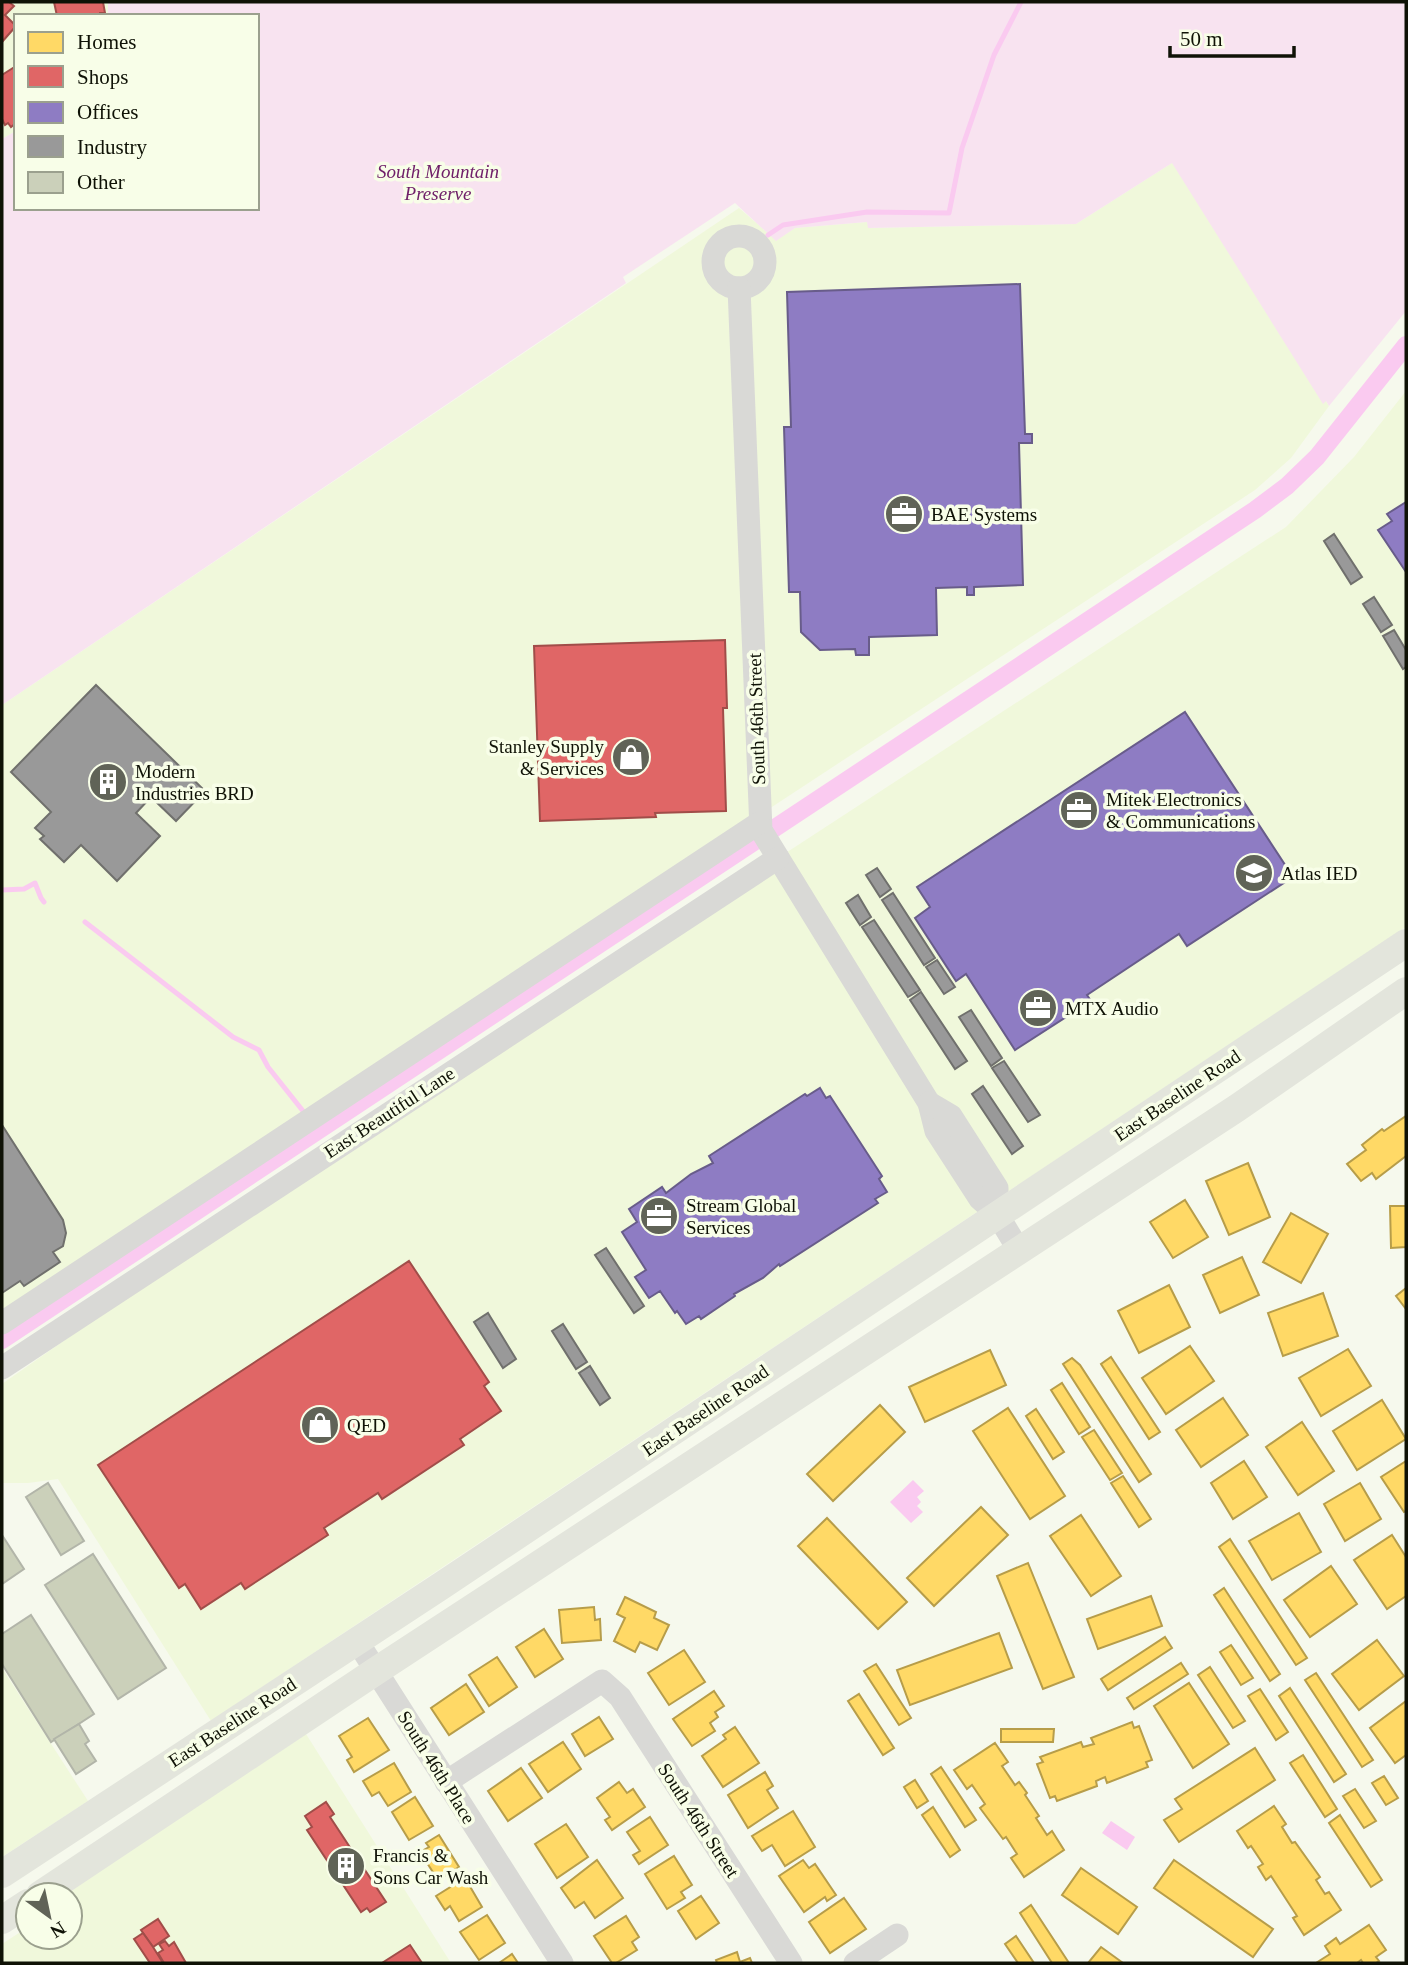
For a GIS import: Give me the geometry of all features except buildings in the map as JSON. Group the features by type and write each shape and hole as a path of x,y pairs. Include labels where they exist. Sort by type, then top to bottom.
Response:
{"main road":[{"name":"East Baseline Road","path":"2,1874 358,1641 1406,943"},
{"name":"East Baseline Road","path":"61,1881 376,1671 1020,1252 1237,1108 1406,990"},
{"path":"1220,1067 1237,1108"},
{"path":"697,1416 718,1450"}],"street":[{"name":"South 46th Street","path":"739,288 767,839 929,1103 936,1131 980,1199 997,1214 1020,1252"},
{"name":"East Beautiful Lane","path":"2,1324 767,839"},
{"name":"East Beautiful Lane","path":"2,1368 767,839"},
{"name":"South 46th Place","path":"358,1641 562,1963"},
{"name":"South 46th Street","path":"446,1782 602,1681 620,1697 791,1963"},
{"path":"855,1963 897,1935"}],"shaded area":[{"path":"2,2 108,2 108,14 14,14 14,132 2,139"},
{"path":"1175,161 1329,406 1291,458 1255,490 2,1312 2,705 739,208 776,240 795,228 867,222 869,228 1076,224"},
{"path":"1406,391 1406,927 211,1721 58,1479 2,1483 2,1384 428,1086 1286,527 1354,457"},
{"path":"913,1480 924,1491 917,1497 921,1502 917,1506 923,1512 911,1523 890,1502"},
{"path":"2,1668 88,1801 2,1857"},
{"path":"306,1734 451,1963 2,1963 2,1944 14,1936 14,1951 84,1951 83,1881"},
{"path":"1111,1821 1135,1837 1127,1850 1102,1833"}],"green space":[{"name":"South Mountain Preserve","path":"108,2 1406,2 1406,311 1329,406 1326,401 1323,404 1172,163 1076,224 868,228 867,222 795,228 776,241 735,203 623,277 626,283 2,705 2,139 14,132 14,210 259,210 259,14 108,14"}],"waterway":[{"path":"768,235 783,225 867,212 949,213 962,148 994,55 1021,2"},
{"path":"2,1340 1255,510 1287,486 1317,457 1406,345"},
{"path":"2,890 24,889 35,883 44,902"},
{"path":"85,922 233,1037 259,1050 268,1067 303,1111"}],"place":[{"name":"BAE Systems","path":"904,514"},
{"name":"Stanley Supply & Services","path":"631,757"},
{"name":"Modern Industries BRD","path":"108,782"},
{"name":"Mitek Electronics & Communications","path":"1079,810"},
{"name":"Atlas IED","path":"1254,873"},
{"name":"MTX Audio","path":"1038,1008"},
{"name":"Stream Global Services","path":"659,1216"},
{"name":"QED","path":"320,1425"},
{"name":"Francis & Sons Car Wash","path":"346,1866"}]}
